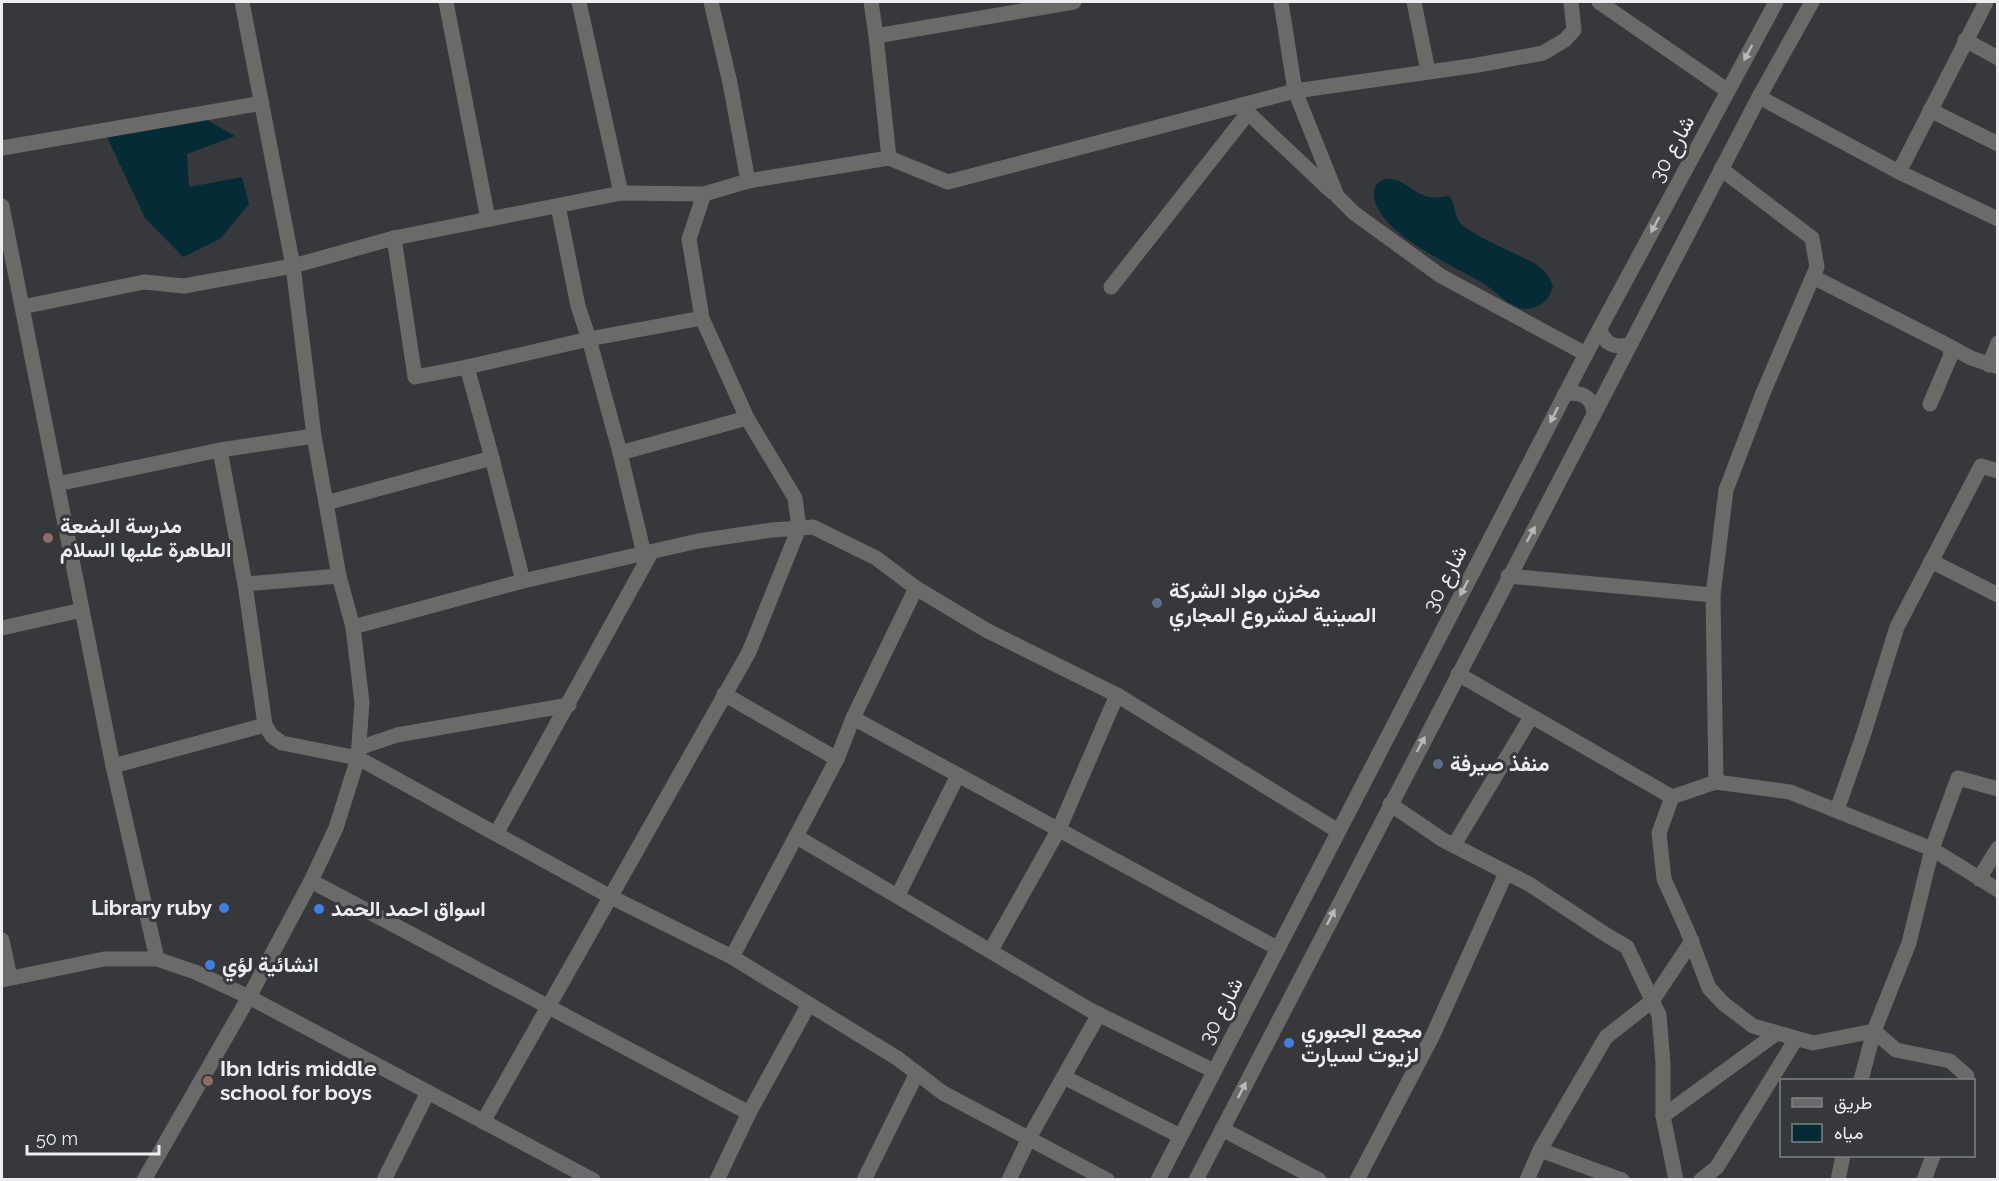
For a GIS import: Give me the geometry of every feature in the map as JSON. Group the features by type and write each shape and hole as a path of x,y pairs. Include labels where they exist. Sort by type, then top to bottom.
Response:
{"street":[{"path":"144,1179 249,997 311,881 336,828 358,753 362,704 353,627 339,576 314,436 293,266 242,2"},
{"path":"447,2 488,219"},
{"path":"579,2 621,193"},
{"path":"711,2 730,83 748,181"},
{"path":"871,2 889,158"},
{"path":"876,36 1010,7 1074,2"},
{"path":"1281,2 1295,92 1337,196"},
{"path":"1414,2 1428,71"},
{"path":"1599,2 1728,91"},
{"name":"شارع 30","path":"1158,1179 1586,354 1776,2"},
{"path":"1196,1179 1721,169 1812,2"},
{"path":"1899,172 1986,2"},
{"path":"22,307 144,282 184,286 293,266 394,238 621,193 704,194 748,181 889,158 948,182 1244,109 1295,92 1543,53 1565,40 1574,30 1575,3"},
{"path":"1965,40 1998,58"},
{"path":"1759,97 1899,172 1998,219"},
{"path":"2,148 262,103"},
{"path":"1244,109 1354,213 1441,276 1586,354"},
{"path":"1111,287 1244,109"},
{"path":"1930,110 1998,144"},
{"path":"1716,782 1713,595 1726,490 1763,393 1817,267 1812,238 1721,169"},
{"path":"483,1122 749,652 799,528 795,498 747,418 702,318 689,239 704,194"},
{"path":"2,206 7,262 22,307 112,766 157,959"},
{"path":"496,834 569,705 648,554 578,306 558,206"},
{"path":"394,238 415,377 589,339 702,318"},
{"path":"1813,277 1971,358 1993,366 1998,343"},
{"path":"1600,329 1602,337 1614,346 1630,344"},
{"path":"1930,404 1951,355 1949,346"},
{"path":"467,367 523,581"},
{"path":"1565,394 1574,392 1587,397 1592,403 1594,412"},
{"path":"620,453 747,418"},
{"path":"57,484 220,450 314,436"},
{"path":"220,450 245,584 265,725 272,736 282,743 358,753 496,834 609,896 732,957 897,1058 943,1093 1107,1179"},
{"path":"326,503 492,458"},
{"path":"1837,810 1897,627 1981,466 1998,471"},
{"path":"353,627 523,581 698,541 772,530 813,527 876,558 916,588 986,630 1117,695 1338,831"},
{"path":"1931,561 1998,595"},
{"path":"245,584 339,576"},
{"path":"1508,576 1713,595"},
{"path":"732,957 837,759 853,718 916,588"},
{"path":"2,628 82,610"},
{"path":"1458,674 1672,797 1716,782 1790,792 1932,849 1998,890"},
{"path":"724,694 837,759"},
{"path":"991,950 1059,829 1117,695"},
{"path":"358,753 397,735 569,705"},
{"path":"1454,845 1531,717"},
{"path":"853,718 1277,948"},
{"path":"112,766 265,725"},
{"path":"898,895 958,775"},
{"path":"1861,1079 1874,1031 1909,943 1932,849 1958,778 1998,789"},
{"path":"1672,797 1659,833 1664,879 1692,941 1709,988 1724,1004 1753,1026 1796,1039 1813,1043 1874,1031"},
{"path":"1390,804 1454,845 1529,884 1627,947 1659,1015 1663,1063 1663,1116 1676,1179"},
{"path":"797,837 1099,1014 1214,1071"},
{"path":"1979,879 1998,848"},
{"path":"1357,1179 1432,1035 1506,873"},
{"path":"311,881 749,1113"},
{"path":"2,940 6,978 104,959 157,959 195,972 249,997 593,1179"},
{"path":"1527,1179 1540,1150 1606,1037 1652,1001 1692,941"},
{"path":"717,1179 749,1113 809,1004"},
{"path":"1009,1179 1029,1138 1099,1014"},
{"path":"1874,1031 1896,1050 1950,1061 1967,1076 1967,1079"},
{"path":"1663,1116 1777,1033"},
{"path":"1701,1179 1718,1167 1796,1039"},
{"path":"864,1179 917,1073"},
{"path":"1064,1077 1180,1136"},
{"path":"384,1179 428,1092"},
{"path":"1222,1128 1319,1179"},
{"path":"1540,1150 1622,1179"},
{"path":"1838,1179 1843,1157"},
{"path":"1924,1179 1932,1157"}],"water":[{"path":"195,113 235,136 187,154 189,187 242,177 249,204 220,239 183,257 145,218 107,137"},
{"path":"1385,179 1403,183 1429,197 1449,196 1462,225 1484,239 1535,264 1546,273 1553,287 1547,299 1532,308 1516,306 1401,234 1386,221 1377,207 1374,190 1380,181"}],"place":[{"name":"مدرسة البضعة الطاهرة عليها السلام","path":"48,538"},
{"name":"مخزن مواد الشركة الصينية لمشروع المجاري","path":"1157,603"},
{"name":"منفذ صيرفة","path":"1438,764"},
{"name":"Library ruby","path":"224,908"},
{"name":"اسواق احمد الحمد","path":"319,909"},
{"name":"انشائية لؤي","path":"210,965"},
{"name":"مجمع الجبوري لزيوت لسيارت","path":"1289,1043"},
{"name":"Ibn Idris middle school for boys","path":"208,1081"}]}
